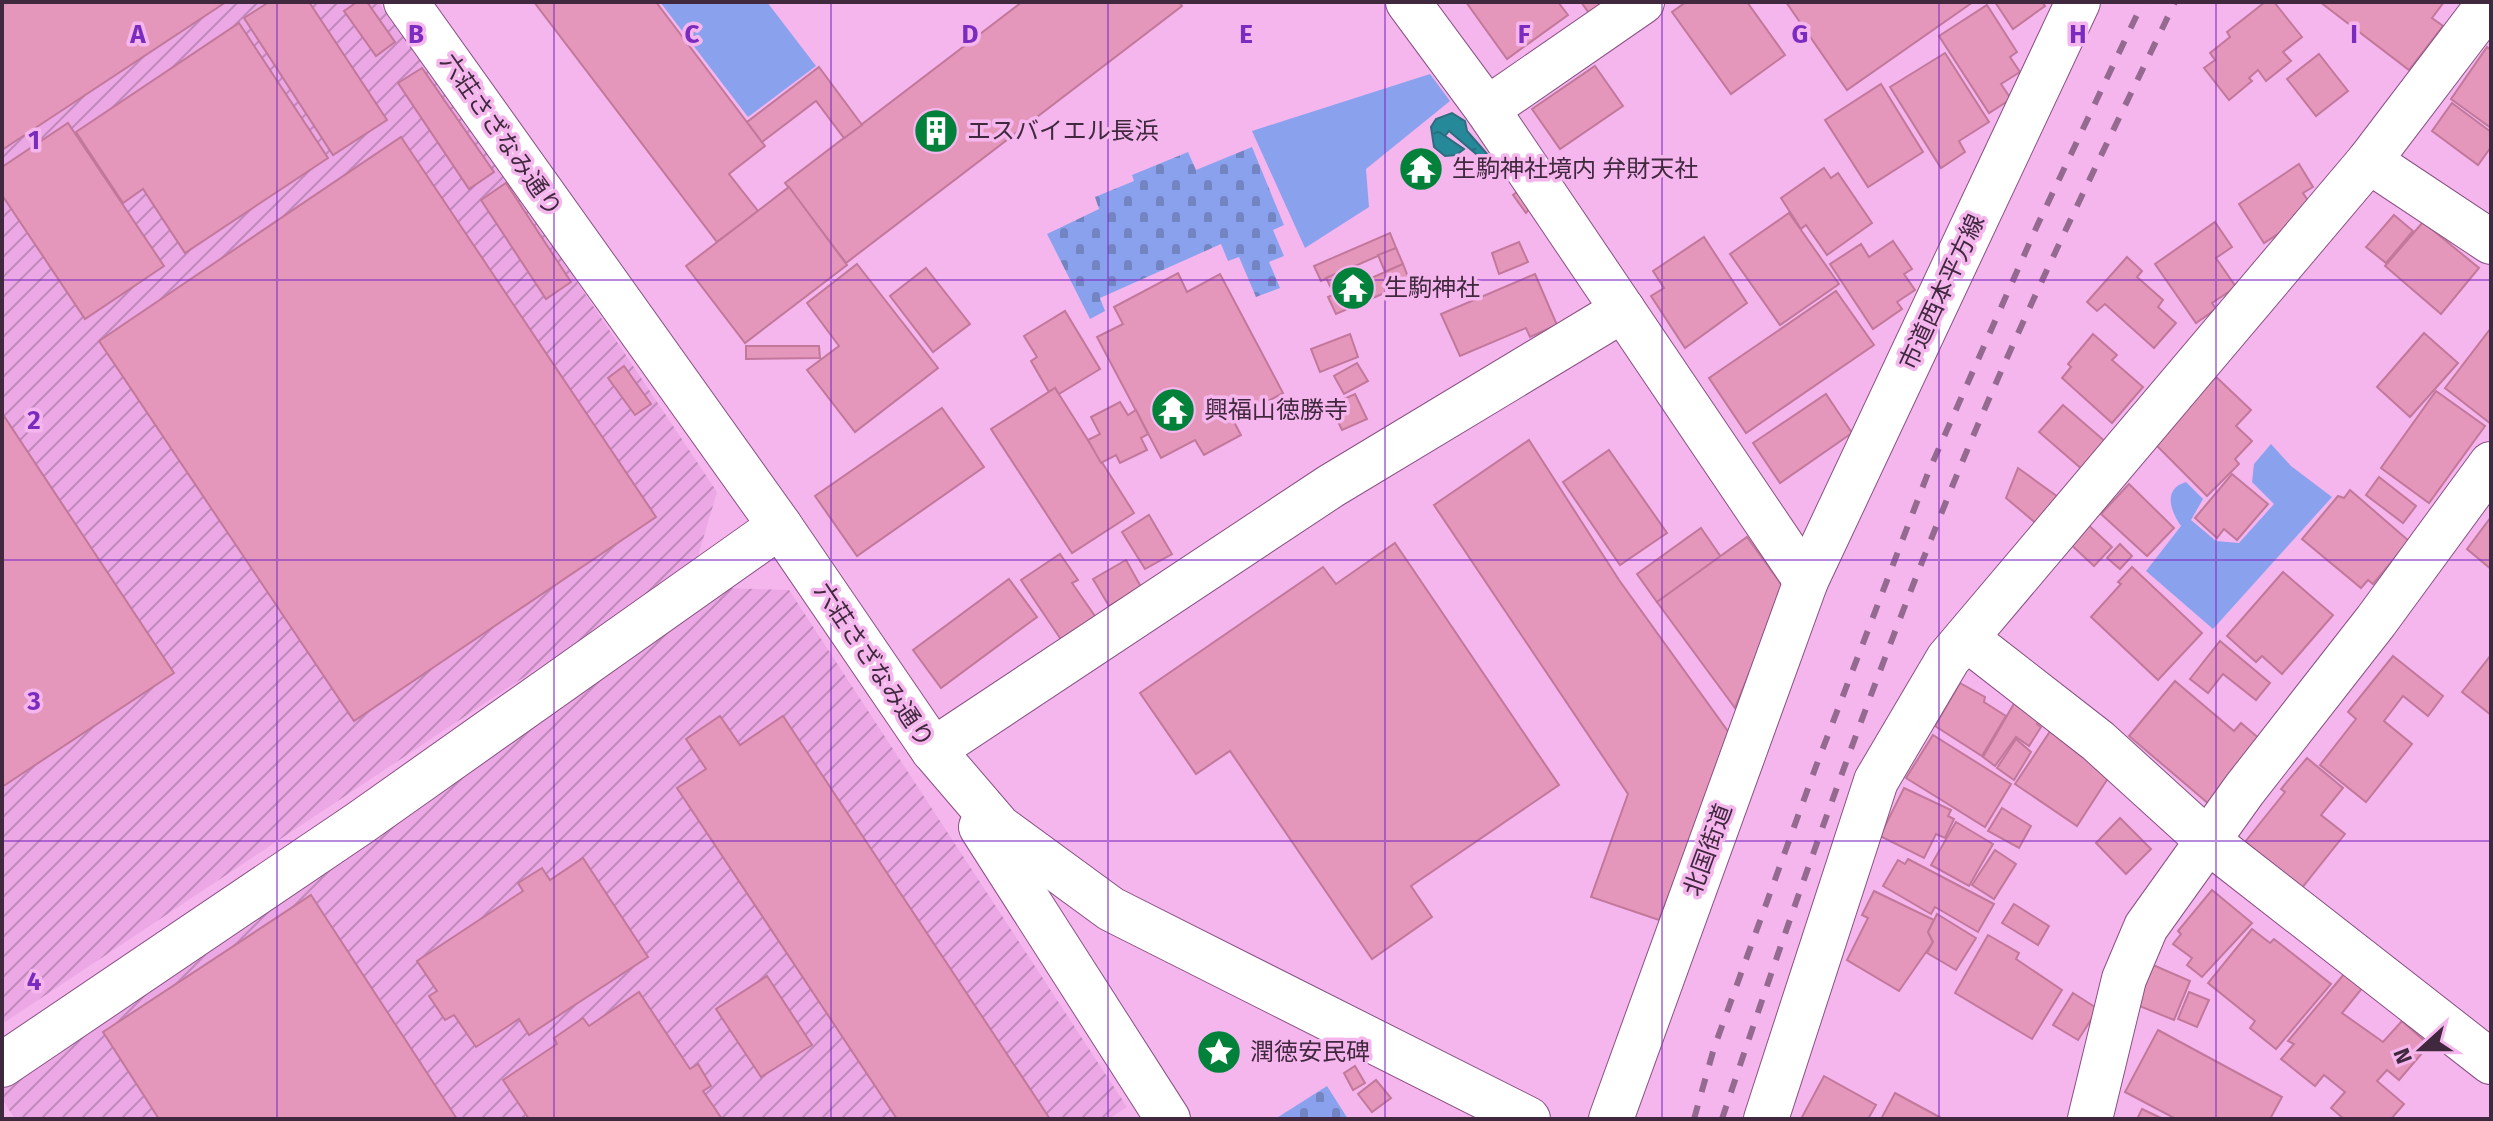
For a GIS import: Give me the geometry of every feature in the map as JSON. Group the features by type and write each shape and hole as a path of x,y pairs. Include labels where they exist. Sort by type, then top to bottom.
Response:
{"street":[{"name":"六荘さざなみ通り","path":"406,2 780,526 935,754 999,827 1111,909 1528,1119"},
{"path":"1408,2 1487,109 1806,581"},
{"path":"1487,109 1642,2"},
{"name":"市道西本平方線","path":"1806,581 2078,2"},
{"path":"1766,1119 1876,781 1948,659 2369,161 2490,2"},
{"path":"2369,161 2491,242"},
{"path":"1168,1119 935,754 1331,486 1623,310"},
{"path":"2090,1119 2124,979 2140,940 2208,841 2491,464"},
{"path":"2,1065 360,823 780,526"},
{"name":"北国街道","path":"1615,1108 1806,581"},
{"path":"1967,639 2098,741 2208,841 2491,1062"}],"shaded area":[{"path":"2,2 378,2 510,181 717,492 696,563 2,1024"},
{"path":"725,588 789,590 1127,1107 1109,1119 15,1119 2,1099 2,1089 259,920 254,913"}],"green space":[{"path":"660,2 767,2 816,66 748,117"},
{"path":"1430,74 1450,101 1366,169 1369,207 1305,248 1252,131"},
{"path":"1252,147 1284,225 1273,230 1284,256 1269,262 1280,288 1256,297 1239,257 1228,261 1221,244 1100,298 1105,311 1090,319 1047,234 1099,209 1095,197 1134,181 1132,175 1188,152 1196,170"},
{"path":"2271,444 2291,466 2332,497 2213,629 2146,571 2181,526 2172,508 2171,495 2178,485 2186,482 2203,499 2191,520 2216,541 2239,543 2274,504 2252,482 2254,464"},
{"path":"1327,1086 1348,1119 1275,1119"}],"water":[{"path":"1452,113 1465,121 1467,131 1488,155 1483,160 1449,131 1445,136 1464,149 1456,155 1445,156 1434,147 1431,127 1436,119"}],"building":[{"path":"2,2 226,2 2,150"},
{"path":"269,2 309,2 387,120 333,155 244,18"},
{"path":"357,2 367,2 395,42 376,56 344,11"},
{"path":"534,2 656,2 765,146 729,174 758,211 717,242"},
{"name":"エスバイエル長浜","path":"1022,2 1179,2 1182,6 846,263 785,183"},
{"path":"1466,2 1558,2 1568,15 1507,59"},
{"path":"1581,2 1604,2 1589,13"},
{"path":"1686,2 1747,2 1785,55 1731,94 1672,12"},
{"path":"1786,2 1973,2 1847,90"},
{"path":"1995,2 2042,2 2045,6 2013,29"},
{"path":"2265,2 2274,2 2302,37 2283,52 2291,61 2266,81 2258,70 2249,78 2252,81 2229,100 2204,68 2215,60 2210,53 2230,37 2227,32"},
{"path":"2320,2 2444,2 2432,18 2443,26 2409,70"},
{"path":"1987,5 2017,52 2010,57 2020,72 2001,84 2011,99 1989,113 1939,36"},
{"path":"239,23 328,158 185,253 143,189 123,203 76,132"},
{"path":"2487,47 2491,50 2491,128 2451,99"},
{"path":"1945,53 1989,122 1959,141 1965,152 1941,168 1890,87"},
{"path":"2319,54 2348,91 2316,116 2287,79"},
{"path":"1595,66 1623,106 1560,149 1532,109"},
{"path":"819,67 862,125 844,138 816,101 762,142 747,122"},
{"path":"422,68 494,172 469,189 398,83"},
{"path":"1881,84 1923,152 1868,187 1825,120"},
{"path":"2452,103 2491,132 2491,147 2478,165 2432,131"},
{"path":"68,123 164,266 85,319 2,195 2,167"},
{"path":"401,137 656,517 354,721 99,341"},
{"path":"2299,164 2313,187 2303,193 2310,204 2294,215 2298,221 2264,243 2239,204"},
{"path":"1824,168 1831,178 1838,173 1872,223 1827,255 1806,225 1801,229 1781,198"},
{"path":"506,183 571,282 546,299 481,200"},
{"path":"789,187 847,265 745,343 686,266"},
{"path":"1517,192 1529,209 1526,213 1513,195"},
{"path":"1789,213 1839,284 1780,325 1730,254"},
{"path":"2394,215 2413,231 2386,263 2366,247"},
{"path":"2215,222 2232,247 2216,258 2236,287 2212,303 2216,309 2196,323 2155,264"},
{"path":"2423,222 2479,268 2441,314 2385,266"},
{"path":"1390,233 1396,248 1321,281 1314,266"},
{"path":"1704,237 1747,303 1685,348 1651,296 1664,288 1653,271"},
{"path":"1893,241 1912,269 1904,274 1915,290 1897,302 1902,309 1873,329 1830,264 1861,244 1869,257"},
{"path":"1519,242 1528,262 1499,274 1492,253"},
{"path":"1396,248 1403,264 1385,272 1378,255"},
{"path":"2127,257 2142,271 2137,277 2163,300 2158,307 2176,323 2154,348 2105,304 2097,311 2087,302"},
{"path":"857,264 938,368 855,432 807,370 839,346 807,303"},
{"path":"1403,264 1410,282 1336,314 1328,297"},
{"path":"926,268 970,324 933,352 890,296"},
{"path":"1178,273 1187,292 1220,274 1283,393 1233,420 1241,435 1204,455 1195,440 1161,458 1097,337 1123,324 1114,307"},
{"path":"1335,274 1342,291 1334,294 1326,278"},
{"path":"1535,274 1557,325 1530,337 1526,328 1460,356 1441,314"},
{"path":"1836,291 1874,345 1746,433 1709,378"},
{"path":"1065,311 1100,369 1059,394 1055,388 1049,392 1031,361 1037,357 1024,336"},
{"path":"2491,328 2491,424 2445,388"},
{"path":"2424,333 2458,363 2410,417 2377,387"},
{"path":"1350,334 1358,357 1320,372 1311,349"},
{"path":"2093,334 2117,355 2112,360 2143,387 2112,423 2062,378 2071,367 2068,364"},
{"path":"746,346 819,346 820,358 746,359"},
{"path":"1357,363 1368,381 1344,394 1334,376"},
{"path":"624,366 651,404 635,415 608,378"},
{"path":"2213,374 2251,410 2236,426 2252,441 2235,459 2239,464 2207,496 2154,443"},
{"path":"1055,388 1134,513 1072,553 991,429"},
{"path":"2436,391 2485,426 2429,503 2381,468"},
{"path":"1355,394 1367,419 1342,430 1330,405"},
{"path":"1826,394 1852,433 1780,483 1753,443"},
{"path":"1120,402 1128,415 1136,410 1148,434 1141,438 1147,450 1120,463 1116,455 1101,463 1088,440 1100,434 1091,417"},
{"path":"2063,405 2107,443 2083,470 2039,432"},
{"path":"942,408 984,467 857,556 815,496"},
{"path":"2,413 174,673 2,787"},
{"path":"1529,440 1619,580 1732,737 1659,920 1591,897 1628,794 1434,505"},
{"path":"1609,450 1667,533 1620,565 1563,482"},
{"path":"2018,468 2058,497 2038,525 2006,498"},
{"path":"2232,474 2268,504 2237,540 2224,529 2217,538 2195,518"},
{"path":"2379,477 2416,506 2403,523 2366,495"},
{"path":"2129,484 2174,528 2147,556 2101,514"},
{"path":"2350,490 2409,541 2373,584 2368,580 2361,588 2302,539 2338,496 2344,498"},
{"path":"1149,515 1172,554 1145,569 1122,532"},
{"path":"2491,517 2491,569 2467,549"},
{"path":"2084,521 2112,547 2094,566 2066,540"},
{"path":"1701,528 1721,557 1657,602 1637,574"},
{"path":"1747,537 1784,588 1735,708 1657,602"},
{"path":"1395,543 1559,785 1411,886 1432,917 1372,959 1230,751 1196,774 1140,693 1323,567 1336,584"},
{"path":"2120,544 2132,556 2120,569 2107,558"},
{"path":"1060,554 1078,580 1072,583 1099,622 1064,644 1021,580"},
{"path":"1126,560 1141,587 1109,606 1093,579"},
{"path":"2132,567 2202,633 2158,680 2091,617"},
{"path":"2283,572 2333,615 2282,674 2262,656 2256,662 2227,636"},
{"path":"1009,579 1037,617 941,688 913,650"},
{"path":"2220,641 2270,683 2256,700 2223,674 2208,693 2190,679"},
{"path":"2491,655 2491,715 2462,692"},
{"path":"2393,656 2443,696 2428,716 2403,696 2384,721 2412,744 2366,802 2320,765 2356,719 2348,712"},
{"path":"2175,681 2234,731 2241,723 2262,741 2209,804 2129,736"},
{"path":"1960,683 1985,697 1984,702 2006,716 1982,756 1935,726"},
{"path":"2019,695 2045,712 2037,724 2041,727 2029,746 2016,737 1995,766 1983,757"},
{"path":"720,716 740,745 783,716 1050,1119 897,1119 677,788 706,769 686,739"},
{"path":"2051,730 2112,772 2077,826 2015,784"},
{"path":"1933,735 2011,784 1985,827 1906,778"},
{"path":"2016,739 2031,752 2014,780 1997,768"},
{"path":"2307,758 2343,788 2321,815 2345,834 2301,889 2245,842 2285,792 2281,789"},
{"path":"1904,788 1951,810 1948,816 1954,819 1945,838 1936,834 1924,858 1880,836"},
{"path":"2002,808 2031,826 2019,848 1988,831"},
{"path":"2120,818 2151,849 2126,874 2096,843"},
{"path":"1956,822 1993,844 1969,886 1931,865"},
{"path":"1995,850 2016,864 1994,899 1972,885"},
{"path":"583,858 648,957 529,1035 519,1019 476,1047 454,1015 445,1020 429,996 437,991 417,961 523,891 518,883 542,868 550,880"},
{"path":"1908,859 1994,904 1978,932 1935,907 1931,914 1883,886 1898,860 1905,864"},
{"path":"2212,890 2252,923 2202,977 2187,965 2192,958 2173,944 2181,934 2178,931"},
{"path":"1874,891 1934,920 1928,932 1933,942 1899,991 1847,960 1868,918 1862,915"},
{"path":"311,895 457,1119 159,1119 103,1032"},
{"path":"2014,904 2049,926 2038,945 2002,923"},
{"path":"1937,914 1976,938 1956,970 1927,953 1933,942 1928,932"},
{"path":"2252,929 2270,943 2274,939 2331,984 2276,1049 2250,1028 2255,1021 2208,983"},
{"path":"1988,935 2019,953 2016,959 2062,990 2032,1039 1955,993"},
{"path":"2153,965 2190,981 2174,1020 2137,1005"},
{"path":"2350,967 2368,981 2342,1013 2383,1042 2402,1021 2429,1045 2399,1080 2387,1070 2377,1081 2404,1104 2391,1119 2344,1119 2331,1108 2345,1092 2324,1075 2315,1086 2281,1059 2294,1044 2288,1041"},
{"path":"767,976 812,1045 761,1077 716,1009"},
{"path":"639,992 690,1069 698,1064 711,1086 703,1091 722,1119 529,1119 503,1080 557,1044 554,1038 583,1018 589,1026"},
{"path":"2189,992 2209,1000 2197,1027 2178,1019"},
{"path":"2073,993 2098,1009 2078,1040 2053,1025"},
{"path":"2158,1030 2282,1097 2270,1119 2176,1119 2125,1092"},
{"path":"1355,1066 1365,1083 1353,1090 1344,1073"},
{"path":"1824,1076 1876,1105 1868,1119 1801,1119"},
{"path":"1376,1080 1391,1098 1372,1112 1358,1094"},
{"path":"1895,1093 1943,1119 1881,1119"},
{"path":"2142,1109 2163,1119 2137,1119"}],"railway":[{"path":"1694,1119 1714,1048 1815,769 1928,473 2037,226 2143,2"},
{"path":"1722,1119 1832,801 1952,487 2032,303 2175,2"}],"place":[{"name":"エスバイエル長浜","path":"936,131"},
{"name":"生駒神社境内 弁財天社","path":"1421,169"},
{"name":"生駒神社","path":"1353,288"},
{"name":"興福山徳勝寺","path":"1173,410"},
{"name":"潤徳安民碑","path":"1219,1052"}]}
